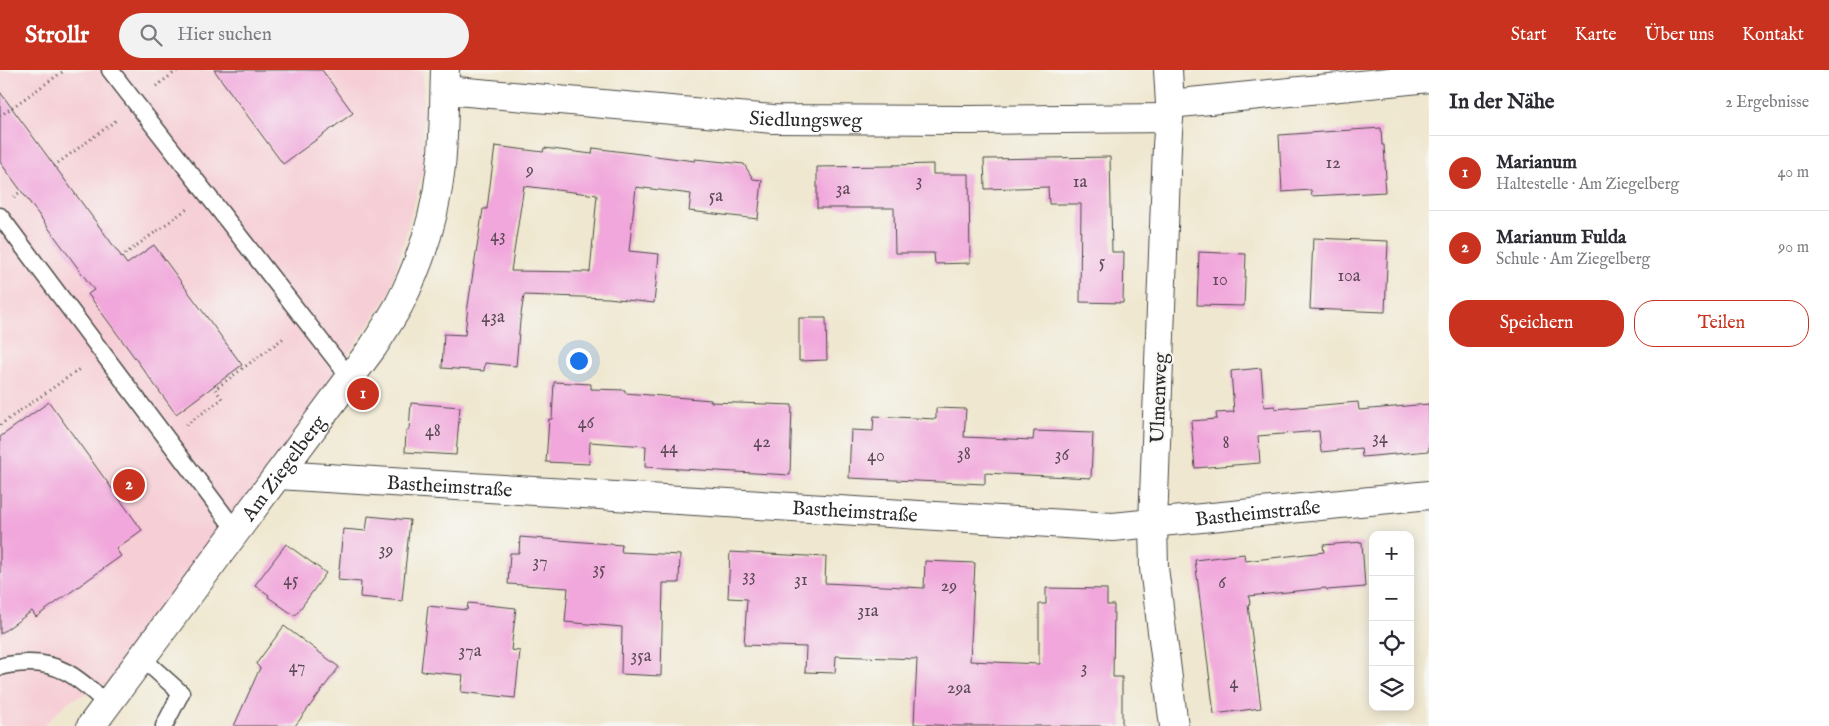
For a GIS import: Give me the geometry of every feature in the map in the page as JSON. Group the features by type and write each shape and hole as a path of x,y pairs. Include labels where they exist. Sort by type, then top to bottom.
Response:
{"street":[{"name":"Ulmenweg","path":"1168,70 1170,111 1154,524 1154,568 1174,726"},
{"name":"Siedlungsweg","path":"445,80 773,119 967,120 1170,111 1429,78"},
{"name":"Am Ziegelberg","path":"91,726 374,347 399,305 415,270 430,225 441,167 445,80"},
{"name":"Bastheimstraße","path":"278,475 1113,527 1429,495"}],"lane":[{"path":"110,70 350,378"},
{"path":"0,216 236,531"},
{"path":"142,658 181,693 164,726"},
{"path":"0,667 8,664 48,663 68,672 108,704"}],"path":[{"path":"0,116 65,70"},
{"path":"54,166 138,105"},
{"path":"121,257 206,195"},
{"path":"168,439 222,399 215,389 306,321"},
{"path":"0,425 103,353"}],"shaded area":[{"path":"0,70 423,70 423,171 389,295 128,676 69,701 43,726 0,726"}],"building":[{"path":"214,70 322,70 353,113 283,164"},
{"path":"0,92 127,264 154,245 242,365 176,414 88,294 94,290 0,162"},
{"path":"1381,128 1382,145 1384,145 1385,192 1312,196 1311,190 1282,192 1279,135"},
{"path":"495,146 543,152 544,148 592,154 593,148 695,161 695,159 744,164 753,179 762,180 758,219 689,211 691,194 636,187 629,251 659,254 654,303 608,298 524,295 516,366 485,363 484,371 442,368 444,334 465,335 483,209 487,209","holes":["524,186 597,195 590,272 511,271"]},
{"path":"1110,157 1112,252 1124,252 1123,303 1080,302 1081,204 1049,204 1048,187 985,189 984,159"},
{"path":"933,164 933,174 969,174 970,263 935,264 934,253 895,253 894,208 817,208 817,167"},
{"path":"1313,238 1388,241 1385,312 1310,309"},
{"path":"1199,252 1246,254 1244,306 1197,305"},
{"path":"799,318 826,318 827,360 799,361"},
{"path":"1261,368 1264,407 1275,406 1275,409 1358,402 1359,410 1429,404 1429,451 1362,457 1361,448 1321,452 1319,431 1258,436 1260,463 1195,468 1191,421 1217,419 1216,413 1234,412 1231,371"},
{"path":"554,382 591,384 591,389 625,390 625,393 711,400 711,402 792,405 790,475 645,467 646,446 590,442 589,464 546,462 549,419 552,419"},
{"path":"49,402 142,530 116,549 121,556 36,617 32,611 0,634 0,437"},
{"path":"411,403 460,407 456,455 405,452 406,431 409,429"},
{"path":"936,408 966,409 964,437 1033,440 1034,431 1093,433 1091,478 985,473 985,484 849,478 851,430 873,431 874,416 936,419"},
{"path":"368,516 410,520 402,601 360,597 361,582 338,580 343,529 366,531"},
{"path":"520,537 622,545 621,552 680,555 679,583 663,583 661,676 621,674 622,627 565,622 568,588 508,584 510,553 519,553"},
{"path":"1362,542 1365,587 1327,590 1326,588 1249,596 1250,604 1248,605 1261,708 1214,714 1195,560 1244,554 1245,561 1324,552 1323,545"},
{"path":"286,544 326,573 295,616 268,597 269,595 255,585"},
{"path":"730,552 826,557 825,583 924,588 925,561 975,563 970,661 1039,664 1039,604 1046,604 1046,588 1107,589 1107,605 1114,605 1113,677 1122,677 1122,726 956,726 914,724 917,659 836,656 835,673 805,672 806,647 744,645 747,599 728,598"},
{"path":"468,603 516,608 511,650 520,651 515,698 461,692 463,675 421,671 428,606 467,610"},
{"path":"284,626 339,667 295,726 234,726 260,668 256,664"}],"place":[{"name":"Marianum","path":"363,394"},
{"name":"Marianum Fulda","path":"129,485"}]}
